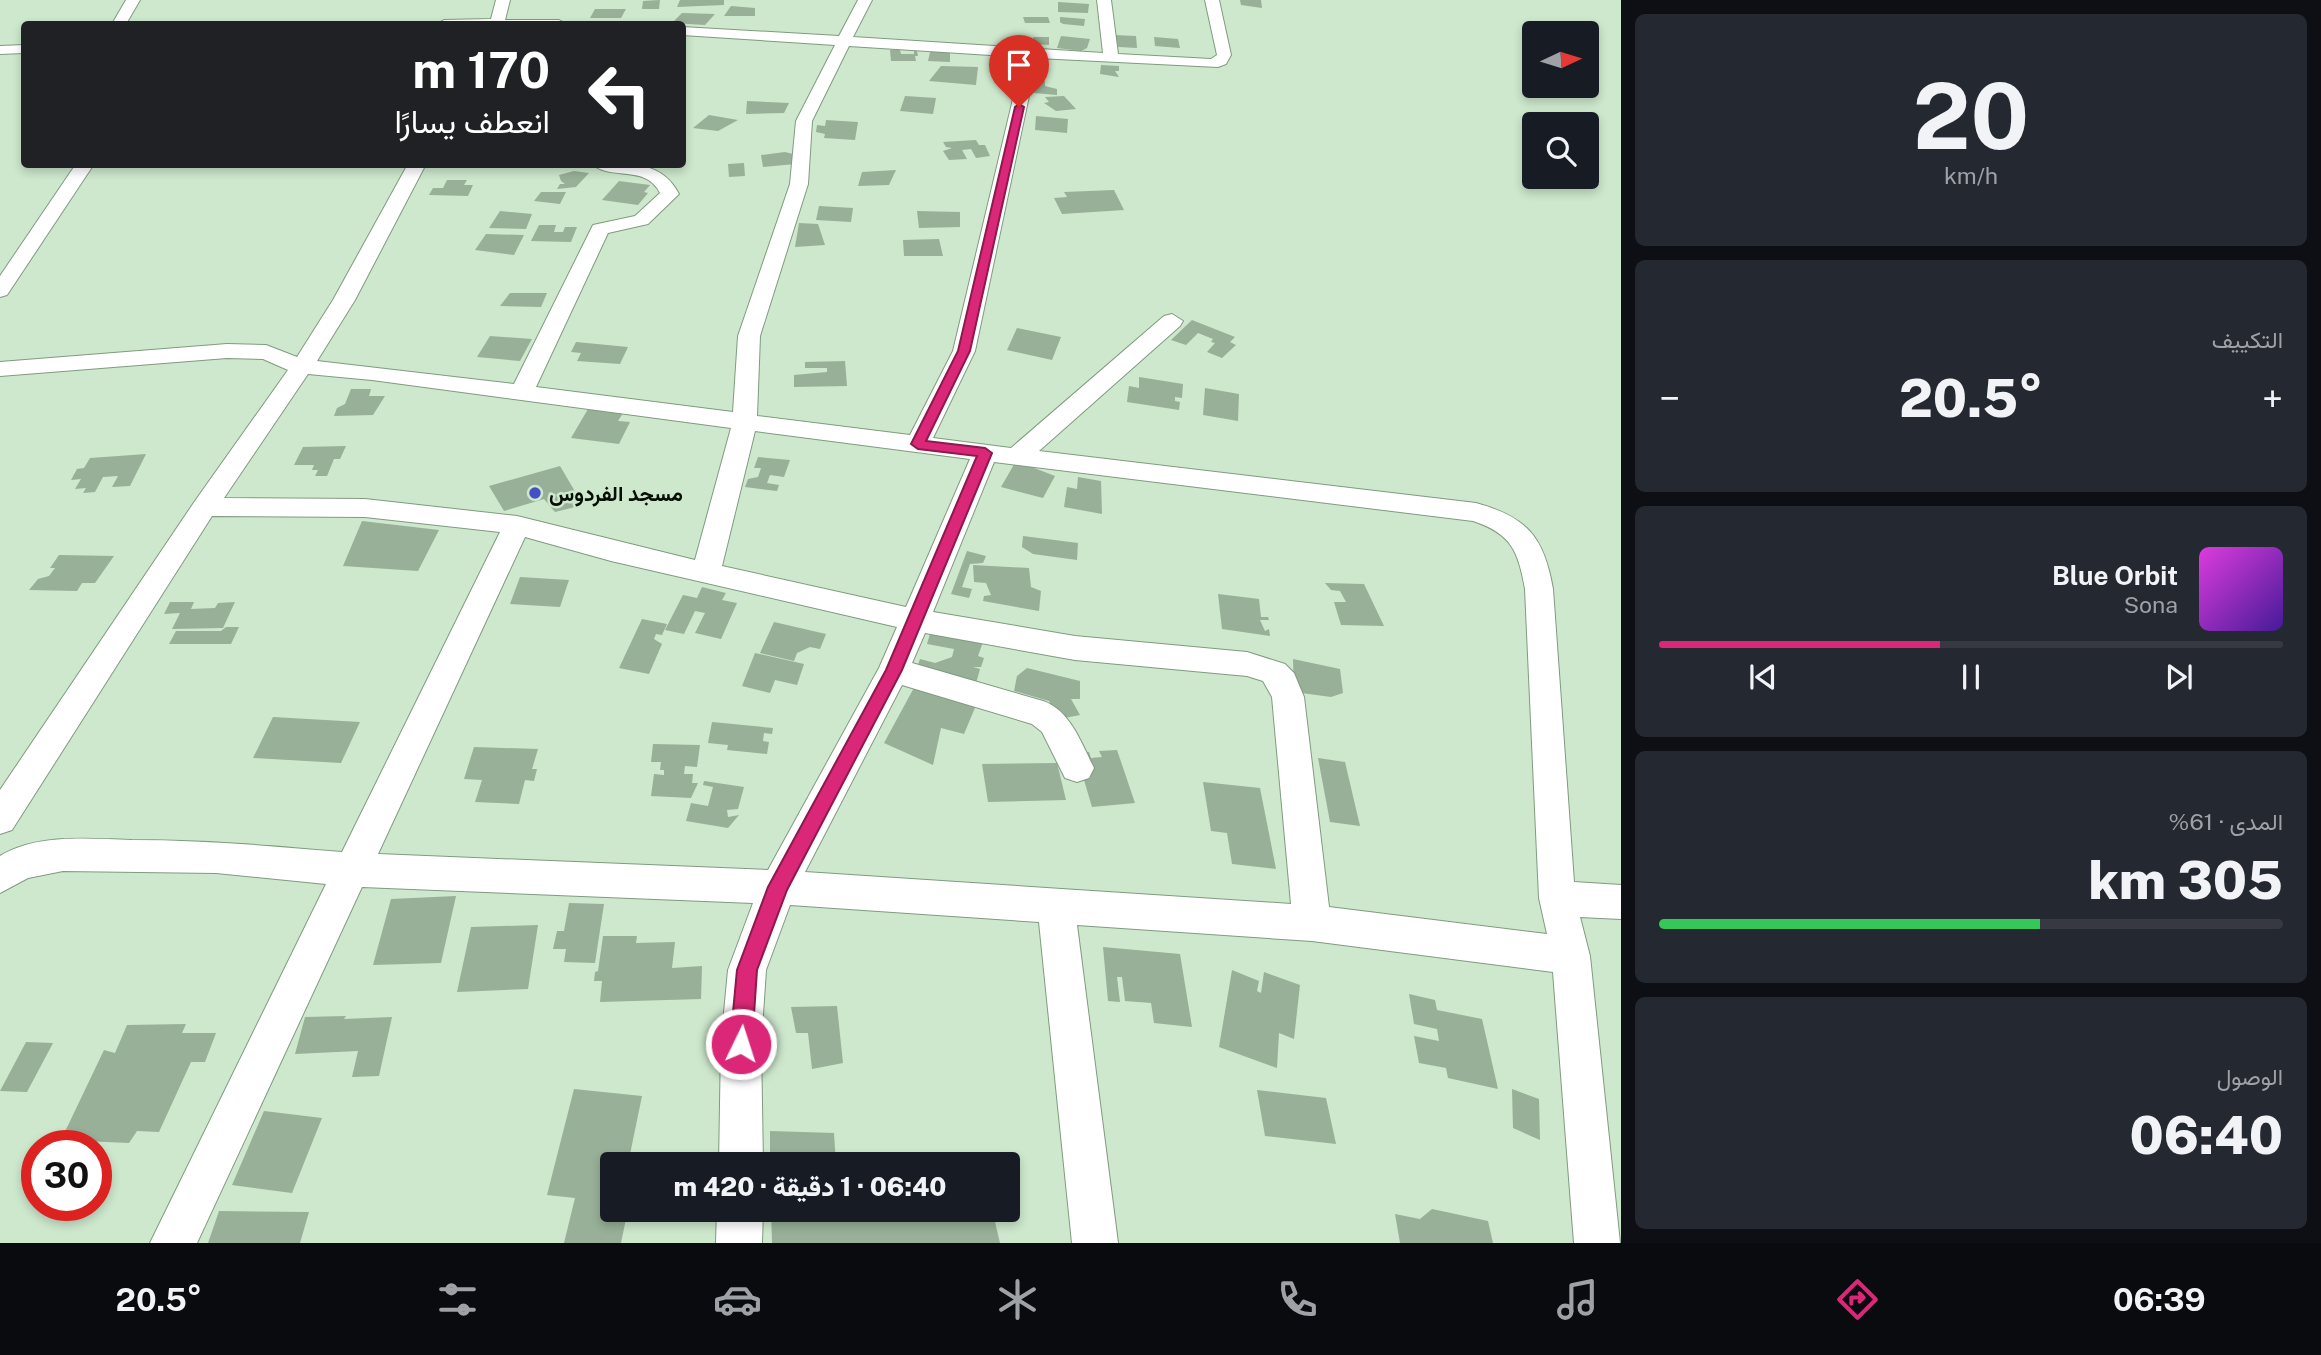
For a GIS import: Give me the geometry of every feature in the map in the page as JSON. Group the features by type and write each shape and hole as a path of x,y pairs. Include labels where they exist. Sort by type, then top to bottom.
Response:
{"street":[{"path":"121,21 133,0"},
{"path":"497,21 503,0"},
{"path":"706,571 746,421 750,336 800,184 804,121 865,0"},
{"path":"1104,0 1111,59"},
{"path":"686,31 1191,64 1221,61 1224,55 1212,0"},
{"path":"0,50 21,49"},
{"path":"918,444 964,351 1031,53"},
{"path":"0,291 82,168"},
{"path":"0,819 204,507 302,367 344,300 415,168"},
{"path":"522,392 600,229 641,220 670,194 667,184 650,173 623,168"},
{"path":"1019,455 1172,321"},
{"path":"0,369 227,351 266,352 302,367 522,392 985,453 1476,512 1515,529 1527,543 1535,562 1539,589 1558,898 1571,956 1597,1243"},
{"path":"741,1152 741,1044 747,970 778,887 894,670 985,453"},
{"path":"204,507 365,508 517,525 611,551 916,620 1075,649 1247,664 1273,671 1284,681 1288,697 1312,923"},
{"path":"173,1243 517,525"},
{"path":"894,670 1043,714 1053,723 1077,768"},
{"path":"0,876 21,863 63,855 216,857 354,870 778,887 1312,923 1571,956"},
{"path":"1558,898 1621,902"},
{"path":"1056,906 1095,1243"},
{"path":"739,1243 740,1222"}],"building":[{"path":"660,0 659,9 642,9 643,1"},
{"path":"680,0 724,0 724,5 677,7"},
{"path":"1240,0 1261,0 1262,8 1241,5"},
{"path":"1058,2 1089,4 1088,13 1058,12"},
{"path":"731,6 755,8 755,16 724,16"},
{"path":"595,9 626,9 621,18 590,18"},
{"path":"682,13 715,14 705,25 674,21"},
{"path":"1023,17 1048,17 1050,23 1025,23"},
{"path":"1060,17 1085,19 1084,26 1063,24"},
{"path":"1114,35 1136,36 1137,48 1119,47 1114,44"},
{"path":"1061,36 1090,39 1087,48 1081,51 1057,48"},
{"path":"1033,37 1049,37 1049,45 1033,44"},
{"path":"1154,37 1178,39 1180,48 1155,46"},
{"path":"931,48 950,49 950,62 928,61"},
{"path":"890,50 900,50 901,54 914,54 914,51 917,51 918,56 915,56 916,61 891,61"},
{"path":"1101,65 1119,66 1119,71 1115,71 1119,77 1100,74"},
{"path":"941,66 978,67 976,85 929,81"},
{"path":"1034,80 1045,81 1045,86 1057,89 1057,95 1034,93"},
{"path":"905,96 936,98 933,114 900,111"},
{"path":"1064,96 1076,109 1056,111 1044,103 1049,102 1045,97"},
{"path":"747,101 789,103 784,113 746,114"},
{"path":"709,115 738,120 718,131 693,128"},
{"path":"1036,116 1068,119 1067,133 1035,130"},
{"path":"826,120 858,122 855,140 824,138 825,134 816,132 817,125 825,126"},
{"path":"976,140 979,145 985,145 990,156 976,158 971,149 962,150 967,159 949,160 943,151 952,148 946,147 943,142"},
{"path":"785,152 793,154 795,164 763,167 761,155"},
{"path":"744,163 745,176 729,177 728,164"},
{"path":"896,170 889,185 858,186 862,172"},
{"path":"574,171 589,173 576,187 557,189 560,184 565,184 559,175"},
{"path":"447,180 467,180 464,185 473,185 468,196 429,195 433,188 443,188"},
{"path":"619,181 650,185 644,192 648,193 638,205 602,200"},
{"path":"1114,190 1124,210 1062,214 1054,198 1067,197 1064,192"},
{"path":"541,192 566,192 560,204 534,201"},
{"path":"819,206 853,208 851,222 816,220"},
{"path":"500,211 532,214 526,229 489,228"},
{"path":"917,211 960,212 960,227 919,228"},
{"path":"799,223 818,224 825,245 795,247"},
{"path":"539,225 556,225 554,232 563,232 565,227 577,227 571,242 531,241"},
{"path":"486,234 524,235 514,255 475,250"},
{"path":"939,239 943,256 904,256 903,240"},
{"path":"510,293 547,293 541,307 500,306"},
{"path":"1192,320 1235,337 1230,342 1236,345 1222,358 1207,352 1215,343 1211,342 1213,339 1198,333 1186,345 1171,340"},
{"path":"1017,328 1061,337 1052,360 1007,350"},
{"path":"490,336 532,339 520,361 477,357"},
{"path":"576,342 628,347 620,364 577,361 581,353 571,352"},
{"path":"845,361 847,386 794,387 794,375 827,372 827,368 805,368 805,362"},
{"path":"1139,377 1183,384 1182,398 1175,397 1175,401 1180,402 1179,410 1127,402 1129,386 1139,388"},
{"path":"1205,388 1239,394 1238,421 1203,415"},
{"path":"351,389 371,389 369,396 385,396 373,415 334,416 337,408 345,404"},
{"path":"588,409 623,413 618,421 630,422 619,444 571,438"},
{"path":"346,446 340,459 334,459 327,476 315,476 318,470 312,470 314,465 294,465 303,447"},
{"path":"146,454 130,486 112,487 118,476 103,477 95,492 83,493 86,488 75,489 81,479 71,480 77,469 84,468 90,458"},
{"path":"758,457 790,460 784,477 770,475 767,483 779,485 777,491 745,487 748,479 758,477 761,468 754,468"},
{"path":"1016,461 1055,476 1043,498 1001,487"},
{"name":"مسجد الفردوس","path":"560,466 583,505 555,512 544,499 504,511 489,486"},
{"path":"1078,477 1101,481 1102,514 1064,507 1067,487 1077,489"},
{"path":"362,521 439,530 418,571 343,566"},
{"path":"1023,536 1078,543 1077,560 1033,554 1022,547"},
{"path":"967,551 986,556 983,563 970,564 962,587 972,589 969,598 951,594"},
{"path":"59,555 114,556 95,583 82,583 77,591 29,590 38,579 49,576 55,568 50,568"},
{"path":"973,565 1029,568 1031,587 1041,591 1039,611 983,601 984,596 991,595 986,583 974,582"},
{"path":"520,577 569,580 560,607 510,604"},
{"path":"1325,583 1364,584 1384,626 1341,625 1334,602 1346,602 1340,591 1331,590"},
{"path":"702,587 726,593 722,600 737,603 721,639 695,633 705,613 695,611 684,634 665,630 683,595 697,598"},
{"path":"1218,594 1259,599 1261,617 1268,617 1269,620 1260,620 1265,631 1269,629 1270,636 1222,629"},
{"path":"170,602 194,602 191,609 215,608 218,603 235,602 223,628 172,629 180,613 164,614"},
{"path":"642,619 667,624 662,635 656,634 654,639 662,644 649,674 619,668"},
{"path":"774,622 826,634 820,649 810,647 797,653 794,661 760,653"},
{"path":"226,627 239,627 231,644 169,644 176,631 221,631"},
{"path":"931,630 983,642 978,656 984,658 981,667 973,667 980,669 975,687 916,670 920,659 935,663 952,657 954,649 927,644"},
{"path":"755,653 804,664 797,685 775,680 770,693 742,686"},
{"path":"1293,659 1340,669 1343,693 1331,697 1294,692"},
{"path":"1027,668 1080,681 1080,699 1071,699 1080,715 1059,719 1049,701 1014,691 1017,676"},
{"path":"916,684 977,703 964,734 941,728 933,765 884,743"},
{"path":"273,717 360,722 341,763 253,758"},
{"path":"712,722 773,728 772,734 764,733 763,741 769,742 767,754 727,750 728,745 708,743"},
{"path":"653,744 700,745 697,767 685,766 684,774 693,774 692,783 698,783 691,798 651,796 654,774 664,775 664,770 660,770 661,762 651,762"},
{"path":"474,747 538,749 532,769 537,769 534,781 525,780 519,804 475,802 482,780 464,779"},
{"path":"1117,750 1135,803 1092,807 1076,753 1089,752 1091,758 1102,757 1099,751"},
{"path":"1318,758 1345,762 1360,826 1330,822"},
{"path":"1057,763 1066,800 988,802 982,764"},
{"path":"704,781 744,787 738,809 727,810 728,817 739,815 728,828 686,821 691,803 708,806 713,787 703,785"},
{"path":"1203,782 1260,788 1276,869 1232,864 1227,833 1211,831"},
{"path":"456,896 441,963 373,965 391,899"},
{"path":"569,903 604,904 595,963 564,962 566,949 553,949 557,931 564,931"},
{"path":"538,925 528,989 457,992 471,927"},
{"path":"603,936 637,936 636,943 675,942 672,968 702,966 701,999 600,1002 602,981 594,981"},
{"path":"1103,947 1180,954 1192,1027 1154,1023 1151,1003 1125,1001 1122,977 1117,977 1120,1002 1108,1001"},
{"path":"1232,970 1259,981 1257,991 1261,993 1264,972 1300,985 1294,1039 1279,1033 1277,1068 1219,1047"},
{"path":"1409,994 1435,1000 1437,1010 1482,1019 1498,1089 1448,1078 1446,1068 1419,1063 1414,1036 1439,1041 1437,1029 1414,1024"},
{"path":"837,1006 843,1063 812,1069 808,1033 796,1033 791,1007"},
{"path":"346,1016 344,1019 392,1017 379,1076 352,1077 358,1051 295,1054 305,1017"},
{"path":"186,1024 182,1033 216,1033 205,1062 191,1062 159,1132 137,1131 129,1143 112,1142 112,1130 66,1130 104,1050 115,1053 127,1025"},
{"path":"26,1042 53,1043 27,1092 0,1091"},
{"path":"574,1089 642,1096 630,1152 600,1152 600,1222 625,1222 621,1243 564,1243 575,1198 547,1195"},
{"path":"1512,1089 1539,1099 1540,1140 1513,1128"},
{"path":"1257,1090 1326,1098 1336,1144 1265,1136"},
{"path":"264,1111 322,1118 292,1193 232,1185"},
{"path":"770,1131 834,1133 835,1152 770,1152"},
{"path":"1432,1209 1488,1221 1493,1243 1400,1243 1395,1214 1420,1219"},
{"path":"219,1211 309,1212 300,1243 208,1243"},
{"path":"771,1222 995,1222 1000,1243 772,1243"}],"place":[{"name":"مسجد الفردوس","path":"535,493"}],"route":[{"path":"741,1044 747,970 778,887 894,670 985,453 918,444 964,351 1019,107"}]}
